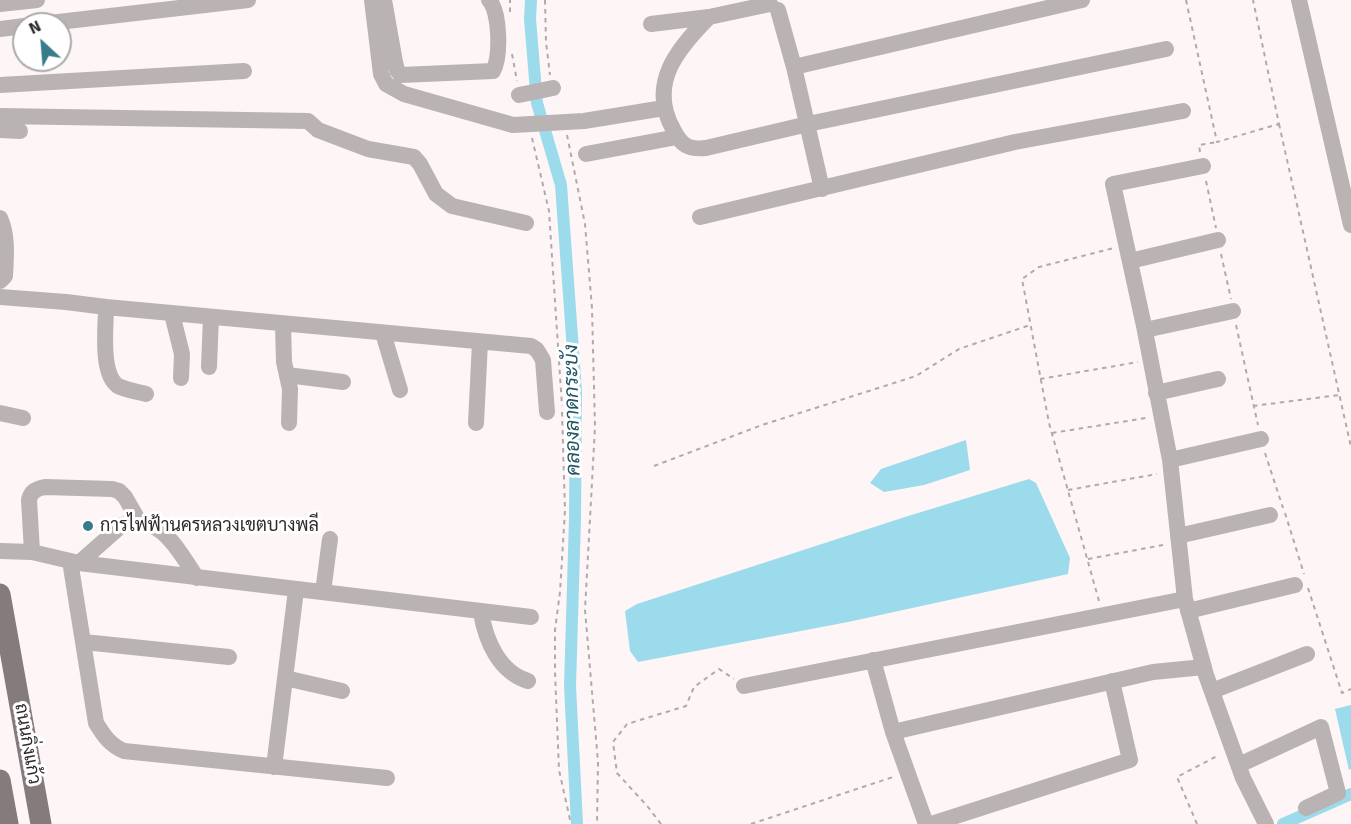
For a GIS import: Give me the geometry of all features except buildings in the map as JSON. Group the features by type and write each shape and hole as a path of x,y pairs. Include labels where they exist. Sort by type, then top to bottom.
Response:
{"main road":[{"name":"ถนนกิ่งแก้ว","path":"0,594 41,824"},
{"name":"ถนนกิ่งแก้ว","path":"1,791 8,824"}],"street":[{"path":"0,4 37,0"},
{"path":"72,20 248,0"},
{"path":"372,0 381,74 386,84 404,94 513,125 584,121 664,108"},
{"path":"384,0 395,62 401,75 493,71 496,66 498,37 493,4 489,0"},
{"path":"794,67 1082,0"},
{"path":"1299,0 1345,170 1351,225"},
{"path":"651,24 709,17 778,2 822,189"},
{"path":"709,17 681,48 664,82 664,108 677,137 688,147 706,148 808,124 1166,49"},
{"path":"0,85 244,71"},
{"path":"521,94 551,88"},
{"path":"700,217 1015,142 1183,111"},
{"path":"0,116 308,121 318,130 368,149 414,158 420,164 436,194 452,206 526,223"},
{"path":"0,130 20,131"},
{"path":"586,154 677,137"},
{"path":"1203,166 1113,184 1145,330 1187,605 1212,691 1241,771 1266,824"},
{"path":"0,218 6,248 5,276 0,281"},
{"path":"1130,261 1218,240"},
{"path":"0,297 531,346 537,350 543,360 547,412"},
{"path":"106,307 106,363 109,373 118,385 146,394"},
{"path":"1145,330 1233,311"},
{"path":"172,314 182,354 181,378"},
{"path":"209,367 211,317"},
{"path":"283,324 284,362 290,389 289,423"},
{"path":"383,333 400,390"},
{"path":"476,423 480,342"},
{"path":"287,375 343,382"},
{"path":"1156,393 1218,379"},
{"path":"0,413 23,417"},
{"path":"1166,467 1261,439"},
{"path":"32,552 29,500 30,494 36,489 45,487 119,491 140,523"},
{"path":"1178,536 1270,515"},
{"path":"74,562 122,525 150,524 164,532 197,578"},
{"path":"323,592 330,539"},
{"path":"0,551 32,552 74,562 481,613 531,617"},
{"path":"74,562 96,723 114,747 124,751 387,778"},
{"path":"744,686 1103,615 1187,605 1295,585"},
{"path":"274,767 296,590"},
{"path":"481,613 488,640 499,657 511,673 528,681"},
{"path":"84,642 229,657"},
{"path":"1212,691 1307,654"},
{"path":"873,660 893,732 926,824"},
{"path":"893,732 1153,672 1204,667"},
{"path":"285,678 342,691"},
{"path":"931,824 1130,760 1112,681"},
{"path":"1241,771 1321,727 1338,793 1306,808"}],"path":[{"path":"545,0 546,42 551,88"},
{"path":"1186,0 1217,142"},
{"path":"1253,0 1351,447"},
{"path":"1279,123 1217,142 1199,145 1261,439 1342,693 1351,689"},
{"path":"566,130 585,224 592,308 595,427 585,610 597,752 597,824"},
{"path":"1103,615 1052,434 1022,279 1039,267 1126,245"},
{"path":"654,466 762,425 916,376 959,349 1030,325"},
{"path":"1040,379 1138,362"},
{"path":"1253,406 1339,395"},
{"path":"1052,434 1146,418"},
{"path":"1068,490 1166,467"},
{"path":"1088,559 1163,545"},
{"path":"661,824 617,773 613,742 627,724 686,706 694,687 719,669 744,686"},
{"path":"1197,824 1177,777 1233,748"},
{"path":"751,824 897,775"}],"water":[{"path":"966,440 970,470 924,485 884,492 870,483 881,469"},
{"path":"1029,479 1036,483 1070,558 1068,574 848,622 638,662 630,651 625,611 637,604"},
{"path":"1351,705 1351,769 1349,770 1335,709"}],"waterway":[{"name":"คลองลาดกระบัง","path":"531,0 530,19 537,103 561,185 576,392 570,686 577,824"},
{"path":"1283,824 1351,794"}],"place":[{"name":"การไฟฟ้านครหลวงเขตบางพลี","path":"88,526"}]}
